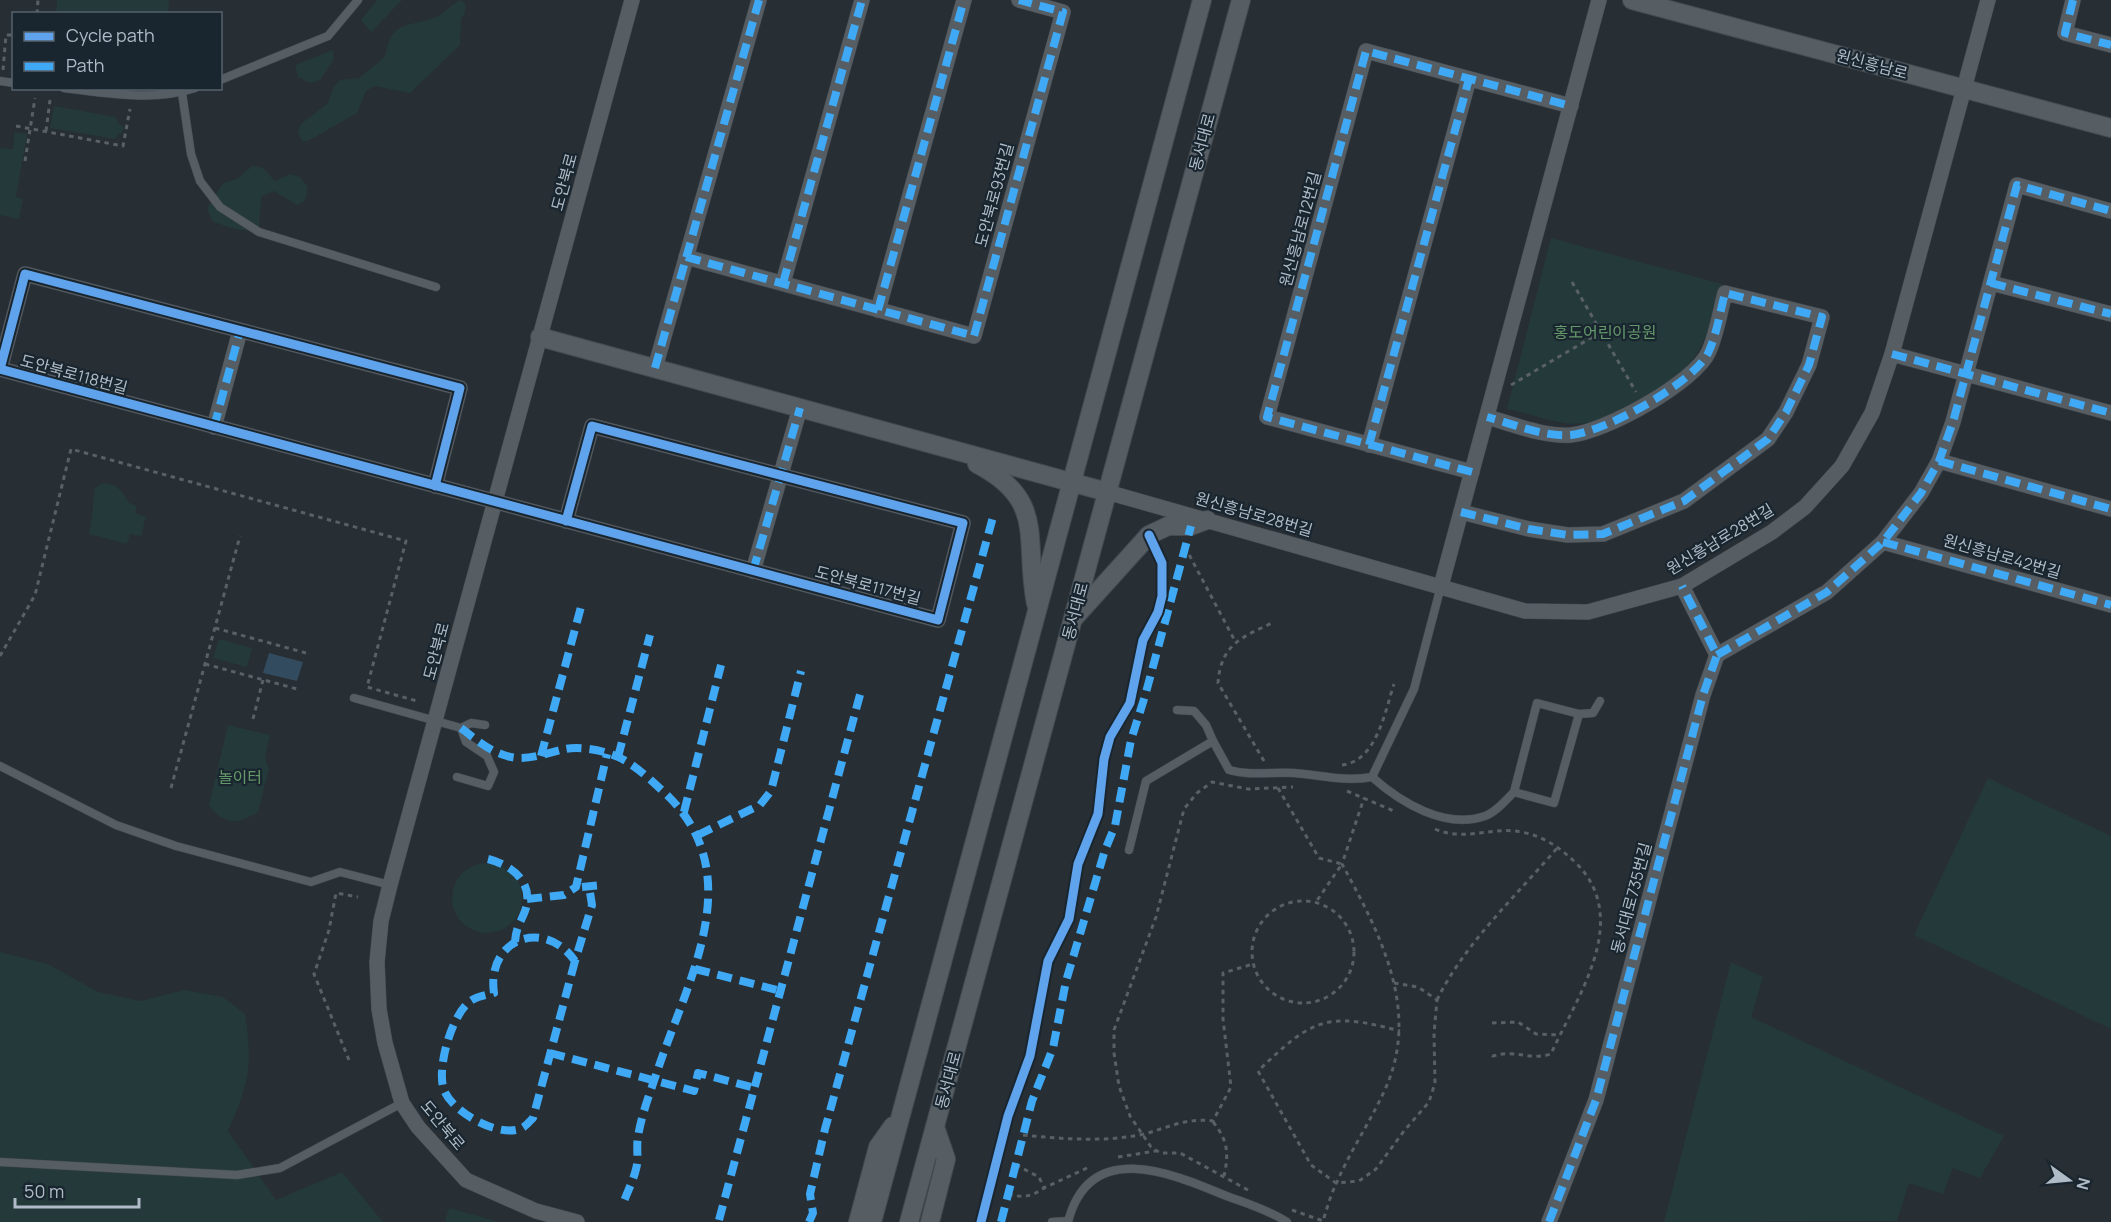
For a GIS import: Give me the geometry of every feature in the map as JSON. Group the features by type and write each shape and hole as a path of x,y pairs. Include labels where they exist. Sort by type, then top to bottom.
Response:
{"street":[{"name":"도안북로","path":"577,1222 536,1211 466,1180 418,1127 402,1103 385,1043 379,1009 377,962 381,921 390,885 632,0"},
{"path":"655,368 759,0"},
{"path":"783,284 862,0"},
{"path":"878,310 964,0"},
{"name":"도안북로93번길","path":"686,257 974,336 1063,12 1019,0"},
{"path":"872,1222 1202,0"},
{"name":"동서대로","path":"909,1222 1241,0"},
{"path":"1441,586 1599,0"},
{"name":"원신흥남로","path":"1632,0 2111,128"},
{"name":"원신흥남로28번길","path":"1107,492 1525,610 1588,612 1682,586 1772,532 1813,499 1842,466 1872,412 1892,354 1988,0"},
{"path":"2073,0 2065,33 2111,45"},
{"name":"원신흥남로12번길","path":"1472,472 1268,417 1363,62 1366,51 1571,106"},
{"path":"1369,445 1470,79"},
{"path":"1682,586 1717,655 1827,592 1883,542 1904,516 1939,461 1966,374 2017,185 2111,211"},
{"name":"도안북로118번길","path":"435,486 460,388 25,274 0,369 496,503"},
{"path":"1991,283 2111,314"},
{"path":"1461,512 1529,529 1569,535 1603,534 1684,501 1724,474 1768,439 1786,412 1809,365 1822,317 1725,293 1709,352 1687,377 1667,392 1599,429 1571,435 1545,433 1486,417"},
{"path":"214,427 240,331"},
{"path":"540,337 1107,492"},
{"path":"1892,354 2111,413"},
{"path":"753,570 800,408"},
{"name":"도안북로117번길","path":"496,503 938,620 963,524 592,426 566,521"},
{"path":"949,449 994,473 1025,507 1030,524 1031,578 1037,610"},
{"path":"1939,461 2111,509"},
{"path":"1073,619 1149,535 1168,526 1191,526 1207,520"},
{"name":"원신흥남로42번길","path":"1883,542 2111,606"},
{"name":"동서대로735번길","path":"1550,1222 1596,1100 1703,695 1717,655"},
{"path":"858,1222 878,1147 901,1115"},
{"path":"930,1222 946,1159 935,1126"}],"lane":[{"path":"222,79 328,36 358,0"},
{"path":"79,90 125,96 157,92 182,93 190,90"},
{"path":"182,93 191,154 200,181 220,207 260,232 436,287"},
{"path":"1372,777 1414,689 1441,586"},
{"path":"354,698 461,728 471,723 485,725"},
{"path":"1372,777 1393,796 1441,818 1461,819 1486,816 1514,792 1538,703 1579,714 1593,713 1600,701"},
{"path":"1177,710 1194,711 1206,725 1229,770 1243,774 1311,774 1351,781 1372,777"},
{"path":"1514,792 1554,803 1579,714"},
{"path":"457,777 488,786 494,772 487,756 466,742 461,728"},
{"path":"1129,850 1146,781 1213,741"},
{"path":"0,766 116,825 176,846 312,882 340,872 390,885"},
{"path":"0,1162 237,1175 280,1168 402,1103"},
{"path":"1052,1222 1068,1222 1072,1205 1081,1190 1099,1177 1121,1170 1144,1167 1186,1179 1287,1222"}],"path":[{"path":"3,71 6,34 12,35"},
{"path":"25,161 35,98"},
{"path":"45,132 50,100"},
{"path":"16,126 123,146 130,109"},
{"path":"1572,282 1636,392"},
{"path":"1509,386 1602,332"},
{"path":"0,656 35,595 71,449 406,541 367,687 417,701"},
{"path":"171,788 240,536"},
{"path":"1185,547 1235,641"},
{"path":"1272,761 1263,760 1218,683 1219,669 1235,641 1275,622"},
{"path":"214,628 306,653"},
{"path":"205,664 297,689"},
{"path":"253,718 263,680"},
{"path":"1336,766 1350,764 1360,759 1371,745 1394,684"},
{"path":"1157,1151 1150,1147 1130,1116 1119,1086 1114,1030 1156,917 1184,809 1197,793 1212,782 1248,789 1297,786"},
{"path":"1278,788 1319,858 1342,864 1370,916 1393,983 1401,1018 1399,1048 1388,1081 1336,1183 1323,1221 1292,1209"},
{"path":"1344,790 1404,815"},
{"path":"1316,902 1342,864 1364,798"},
{"path":"1431,827 1466,836 1494,830 1520,831 1544,839 1558,847 1581,869 1591,885 1600,914 1600,943 1591,972 1551,1054 1538,1058 1509,1051 1493,1056 1488,1053"},
{"path":"1400,1031 1370,1023 1345,1020 1319,1024 1294,1036 1258,1071 1311,1165 1336,1183 1359,1181 1377,1169 1404,1131 1429,1102 1435,1083 1434,1033 1437,1000 1448,977 1558,847"},
{"path":"349,1060 314,974 329,930 336,893 358,897"},
{"path":"1298,901 1316,902 1332,909 1345,921 1352,937 1353,962 1343,984 1331,995 1316,1002 1300,1004 1284,1000 1270,992 1259,979 1253,964 1252,946 1257,930 1267,915 1281,905 1298,901"},
{"path":"1213,1121 1231,1087 1223,1019 1223,973 1253,964"},
{"path":"1393,983 1418,987 1437,1000"},
{"path":"1492,1023 1518,1022 1536,1034 1560,1035"},
{"path":"1023,1135 1104,1140 1142,1134 1179,1121 1213,1121"},
{"path":"1213,1121 1226,1142 1228,1158 1224,1176"},
{"path":"1116,1157 1157,1151 1180,1153 1250,1191"},
{"path":"1016,1164 1039,1177 1044,1188"},
{"path":"1008,1194 1022,1197 1034,1195 1096,1164"}],"green space":[{"path":"57,0 169,0 168,12 56,12"},
{"path":"377,0 402,0 371,32 361,20"},
{"path":"462,0 465,4 465,13 461,19 460,45 410,93 375,86 366,91 357,113 308,141 302,141 298,132 301,124 328,103 333,88 340,80 359,78 385,57 392,36 402,27 434,18"},
{"path":"333,50 334,59 320,80 310,83 298,77 295,65"},
{"path":"54,106 116,117 118,123 124,127 122,134 119,133 115,139 50,128"},
{"path":"15,132 27,134 16,197 23,199 19,219 0,215 0,148 13,149"},
{"path":"252,166 263,168 275,181 290,174 300,177 308,187 305,201 297,205 274,191 261,197 259,226 254,229 236,229 212,221 207,208 223,183 237,179"},
{"name":"홍도어린이공원","path":"1551,238 1722,284 1708,329 1694,359 1670,381 1652,392 1603,418 1589,422 1566,423 1507,409"},
{"path":"103,483 119,489 129,503 137,506 135,513 146,517 141,536 130,534 127,544 89,534 95,488"},
{"path":"219,639 252,648 247,667 213,658"},
{"name":"놀이터","path":"228,725 270,735 265,758 269,769 258,812 237,821 225,819 214,812 209,805"},
{"path":"1988,778 2111,836 2111,1029 1914,935"},
{"path":"494,863 507,869 516,878 520,884 522,898 520,912 512,923 501,931 480,933 462,923 454,912 452,891 462,873 473,865"},
{"path":"0,952 48,964 98,992 141,1001 184,990 223,997 245,1014 249,1047 245,1087 228,1131 276,1200 342,1172 383,1222 0,1222"},
{"path":"1731,962 1763,977 1751,1017 2004,1136 1980,1178 1953,1168 1943,1194 1909,1183 1897,1221 1664,1222"},
{"path":"449,1208 499,1222 445,1222"}],"water":[{"path":"269,653 303,662 297,681 263,673"}],"marked path":[{"path":"655,368 759,0"},
{"path":"783,283 862,0"},
{"path":"878,310 964,0"},
{"path":"686,257 974,336 1063,12 1019,0"},
{"path":"2073,0 2065,33 2111,45"},
{"path":"1472,472 1267,417 1366,51 1571,106"},
{"path":"1369,445 1469,79"},
{"path":"1717,655 1827,592 1883,542 1921,493 1939,461 1953,422 2017,185 2111,211"},
{"path":"1991,283 2111,314"},
{"path":"1461,512 1529,529 1568,535 1603,534 1684,501 1768,439 1786,412 1809,365 1822,317 1725,293 1712,344 1701,363 1687,377 1648,404 1605,425 1571,435 1539,432 1487,417"},
{"path":"214,427 240,331"},
{"path":"1892,354 2111,413"},
{"path":"753,571 800,408"},
{"path":"1939,461 2111,509"},
{"path":"809,1222 813,1213 810,1194 825,1129 993,517"},
{"path":"1001,1222 1032,1101 1053,1048 1066,981 1105,850 1115,826 1131,740 1191,526"},
{"path":"1883,542 2111,605"},
{"path":"1549,1222 1596,1100 1703,695 1717,655 1682,586"},
{"path":"541,756 582,603"},
{"path":"618,757 650,635"},
{"path":"684,812 721,665"},
{"path":"698,835 760,805 771,791 801,671"},
{"path":"719,1220 861,691"},
{"path":"461,728 488,748 514,758 578,748 606,752 625,760 668,796 692,827 705,861 708,895 704,931 695,967 643,1113 637,1141 637,1165 622,1207"},
{"path":"527,899 564,895 576,887 607,754"},
{"path":"488,859 513,871 524,884 527,892 525,911 517,929 515,942"},
{"path":"582,887 603,885"},
{"path":"575,961 533,1118 523,1127 502,1130 490,1127 466,1115 449,1098 442,1081 444,1055 458,1016 472,1000 494,993 494,974 499,959 508,948 520,940 534,938 548,940 562,948 575,961 592,905 589,886"},
{"path":"695,969 781,991"},
{"path":"550,1053 694,1091 698,1073 755,1088"}],"cycle path":[{"path":"435,486 460,388 25,274 0,369 938,620 963,523 592,426 566,521"},
{"path":"981,1222 1008,1116 1030,1056 1048,961 1069,919 1078,864 1098,814 1104,759 1110,737 1130,703 1143,640 1158,612 1162,596 1162,563 1149,535"}]}
